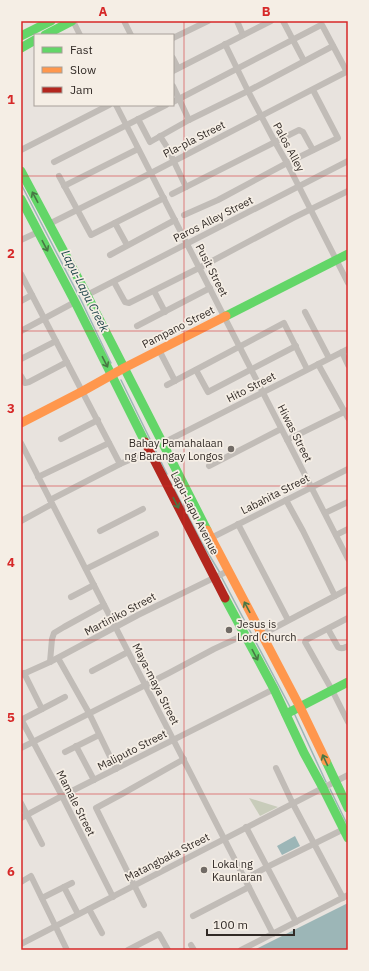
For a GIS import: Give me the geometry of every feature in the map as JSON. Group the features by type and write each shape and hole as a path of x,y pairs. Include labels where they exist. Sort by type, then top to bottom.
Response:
{"main road":[{"path":"47,34 73,21"},
{"path":"21,36 49,22"},
{"path":"21,48 34,41"},
{"name":"Lapu-Lapu Avenue","path":"21,171 211,538 221,574 244,635 274,689 304,753 348,838"},
{"name":"Lapu-Lapu Avenue","path":"21,199 75,302 165,482 221,574 262,635 300,708 348,808"},
{"name":"Pampano Street","path":"21,423 124,368 348,254"},
{"path":"165,482 179,475"},
{"path":"286,714 348,682"}],"street":[{"path":"73,21 80,34"},
{"path":"124,21 130,34"},
{"path":"174,38 208,21"},
{"path":"237,21 243,35"},
{"path":"176,70 271,21"},
{"path":"283,21 304,61"},
{"path":"189,120 176,100 322,25 347,72"},
{"name":"Palos Alley","path":"225,44 348,284"},
{"path":"138,119 150,142 189,120 333,46"},
{"name":"Pla-pla Street","path":"49,224 347,72"},
{"path":"184,215 218,200 338,138 313,90"},
{"path":"21,150 107,106"},
{"name":"Pusit Street","path":"116,106 224,317"},
{"path":"54,162 164,106"},
{"path":"172,194 301,130 313,150"},
{"path":"160,136 167,147 186,187"},
{"path":"64,186 138,149"},
{"name":"Paros Alley Street","path":"87,296 348,161"},
{"path":"59,176 91,235 164,198"},
{"path":"114,282 127,303 154,291 348,191"},
{"path":"110,255 175,220"},
{"path":"115,223 127,246"},
{"path":"21,240 38,232"},
{"path":"21,274 120,464"},
{"path":"137,326 210,288"},
{"path":"154,291 165,312"},
{"path":"21,301 32,295"},
{"path":"21,331 75,302"},
{"path":"305,312 329,358"},
{"name":"Hiwas Street","path":"224,317 348,559"},
{"path":"167,385 284,324 307,369"},
{"path":"21,360 56,341"},
{"path":"196,370 208,392 296,346"},
{"name":"Hito Street","path":"163,443 348,349"},
{"path":"159,350 175,381"},
{"path":"342,352 348,365"},
{"path":"21,376 25,383 29,382 67,362"},
{"path":"318,364 346,410 348,418"},
{"path":"288,440 346,410"},
{"path":"61,439 98,420"},
{"path":"208,466 281,428"},
{"name":"Maya-maya Street","path":"21,443 273,934"},
{"path":"38,477 109,443"},
{"path":"21,521 51,502 120,464 150,451"},
{"name":"Labahita Street","path":"211,538 348,469"},
{"path":"286,500 335,596"},
{"path":"324,513 348,502"},
{"path":"100,531 143,509"},
{"path":"238,524 288,620"},
{"path":"336,535 348,528"},
{"path":"86,569 156,534"},
{"name":"Martiniko Street","path":"23,674 58,658 185,591 221,574"},
{"path":"71,597 94,585"},
{"path":"262,635 348,589"},
{"path":"50,662 54,633 104,605"},
{"path":"348,618 306,640 305,642 348,722"},
{"path":"328,629 338,647 343,648 348,646"},
{"path":"21,748 244,635"},
{"path":"92,671 128,652"},
{"path":"58,658 89,714 116,769"},
{"path":"23,674 42,709"},
{"name":"Maliputo Street","path":"24,817 62,796 274,689"},
{"path":"21,720 65,697"},
{"name":"Mamale Street","path":"21,720 62,796 113,897"},
{"path":"65,752 99,735"},
{"path":"76,746 94,780"},
{"path":"144,905 96,808 184,759"},
{"path":"241,950 345,896 314,843 276,768"},
{"name":"Matangbaka Street","path":"21,943 348,775"},
{"path":"21,803 24,817 42,844"},
{"path":"246,828 296,922"},
{"path":"245,879 344,829"},
{"path":"21,882 31,876 68,950"},
{"path":"42,898 72,883"},
{"path":"64,887 78,914"},
{"path":"193,916 249,887"},
{"path":"89,909 102,933"},
{"path":"128,950 138,948 160,934 168,950"},
{"path":"21,943 25,950"}],"green space":[{"path":"249,798 278,807 260,816"}],"water":[{"path":"295,836 300,846 282,855 277,846"},
{"path":"348,903 348,950 254,950"}],"waterway":[{"name":"Lapu-Lapu Creek","path":"21,184 81,300 111,363"},
{"name":"Lapu-Lapu Creek","path":"121,380 167,474"},
{"name":"Lapu-Lapu Creek","path":"170,481 202,543 220,573"},
{"path":"221,576 290,707"},
{"path":"294,713 326,782"},
{"path":"330,789 348,826"}],"traffic: fast":[{"path":"21,36 51,21"},
{"path":"47,34 72,21"},
{"path":"21,48 34,41"},
{"path":"21,171 87,295 207,530"},
{"path":"21,199 75,302 145,442"},
{"path":"226,316 348,254"},
{"path":"225,598 274,689 304,753 348,838"},
{"path":"286,714 348,682"},
{"path":"326,761 348,808"}],"traffic: slow":[{"path":"21,423 226,316"},
{"path":"207,530 300,707 326,761"}],"traffic: jam":[{"path":"145,442 225,598"}],"place":[{"name":"Bahay Pamahalaan ng Barangay Longos","path":"231,449"},
{"name":"Jesus is Lord Church","path":"229,630"},
{"name":"Lokal ng Kaunlaran","path":"204,870"}]}
